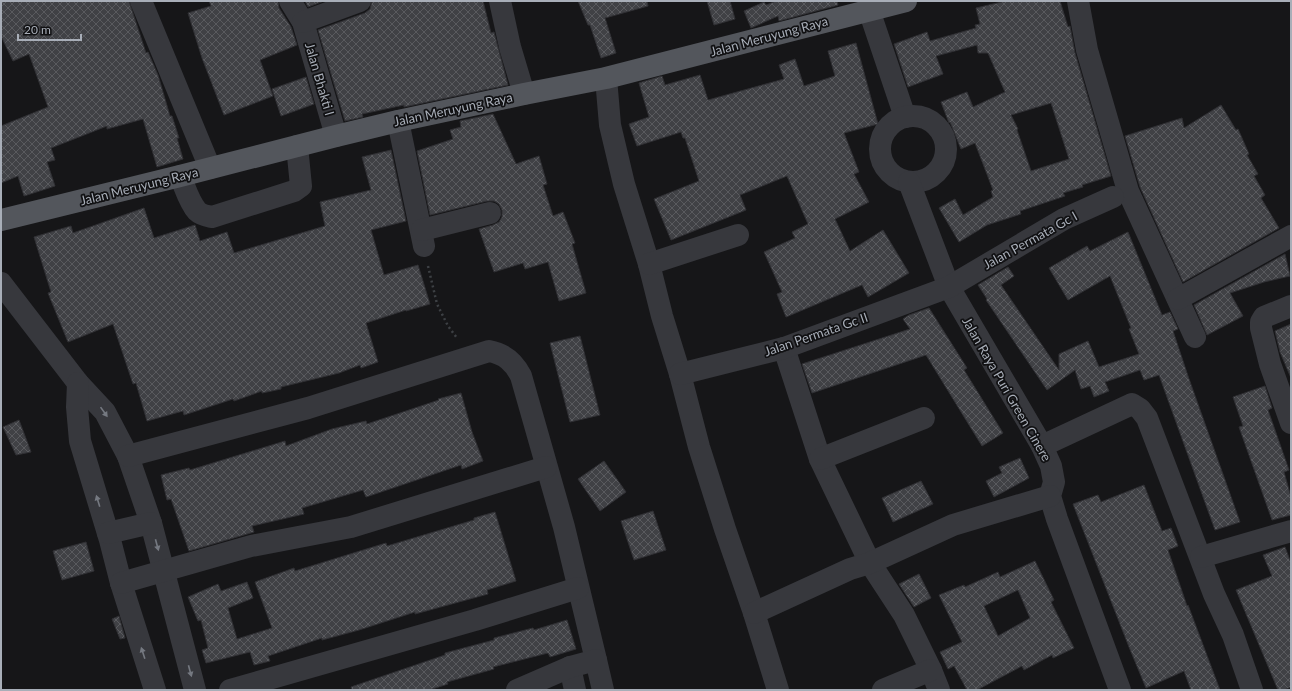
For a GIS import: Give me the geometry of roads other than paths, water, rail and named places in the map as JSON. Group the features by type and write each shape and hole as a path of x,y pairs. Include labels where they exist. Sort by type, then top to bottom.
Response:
{"main road":[{"name":"Jalan Meruyung Raya","path":"1,220 398,121 606,78 906,1"}],"street":[{"path":"141,1 210,168"},
{"name":"Jalan Bhakti I","path":"290,1 303,22 336,136"},
{"path":"303,22 360,1"},
{"path":"500,1 510,47 524,94"},
{"path":"1078,1 1087,50 1128,191 1195,337"},
{"path":"869,10 905,117"},
{"path":"606,78 610,125 624,184 649,264 699,447 725,529 754,612 778,690"},
{"path":"905,117 918,117 930,121 939,130 944,142 945,154 941,166 933,176 921,181 908,182 896,178 886,169 881,158 880,144 884,132 894,122 905,117"},
{"path":"398,121 423,238 490,213"},
{"path":"180,176 186,191 198,212 212,217 294,191 301,186 297,146"},
{"name":"Jalan Raya Puri Green Cinere","path":"908,182 949,287 1042,446 1051,466 1054,482 1050,496 1120,690"},
{"name":"Jalan Permata Gc I","path":"949,287 1064,219 1113,197"},
{"path":"649,264 738,235"},
{"path":"1178,299 1291,236"},
{"path":"1,283 78,383 105,412 128,456 151,523 195,690"},
{"name":"Jalan Permata Gc II","path":"680,374 784,348 949,287"},
{"path":"1290,415 1270,364 1261,328 1264,317 1291,306"},
{"path":"784,348 820,459 870,563 904,615 931,670 939,690"},
{"path":"128,456 308,408 489,350 499,353 517,367 521,376 564,527 603,690"},
{"path":"78,383 77,407 80,442 108,533 121,583 155,690"},
{"path":"1042,446 1132,404 1140,409 1147,418 1214,594 1233,635 1252,690"},
{"path":"820,459 924,418"},
{"path":"121,583 250,546 351,527 546,467"},
{"path":"754,612 850,569 870,563 953,526 1050,496"},
{"path":"108,533 151,523"},
{"path":"1201,557 1291,531"},
{"path":"230,690 475,620 578,588"},
{"path":"517,690 570,667 596,660"},
{"path":"570,667 576,690"},
{"path":"883,690 931,670"}]}
